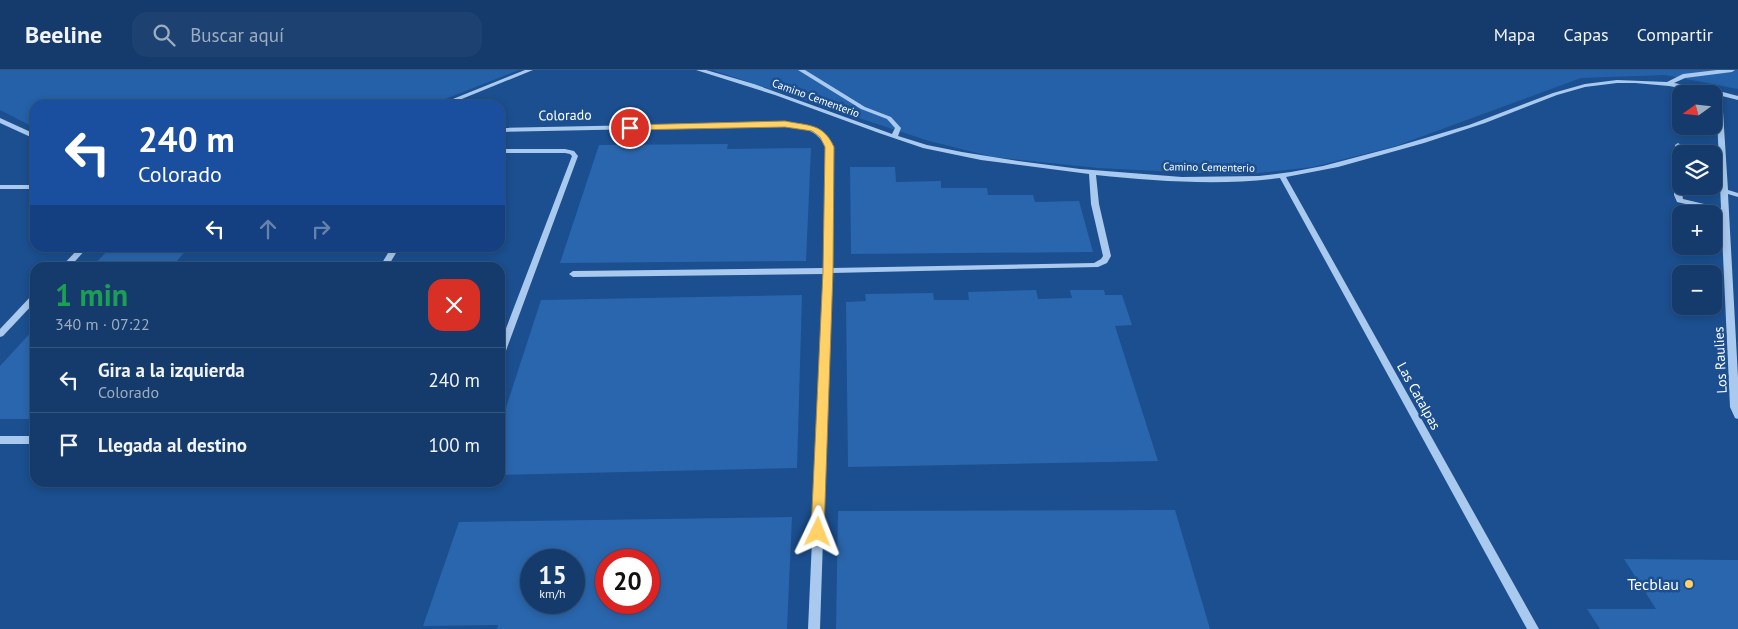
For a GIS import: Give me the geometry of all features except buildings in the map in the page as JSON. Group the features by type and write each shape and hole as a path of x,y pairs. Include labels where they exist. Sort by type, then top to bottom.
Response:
{"street":[{"path":"454,100 530,70"},
{"name":"Camino Cementerio","path":"698,70 758,88 894,136 965,156 1092,172 1204,178 1282,176 1345,163 1435,138 1585,86 1614,82 1675,85"},
{"path":"802,70 863,108 889,118 898,128 894,136"},
{"path":"1669,84 1683,76 1732,70"},
{"path":"1722,93 1738,91"},
{"name":"Camino Cementerio","path":"1722,94 1738,98"},
{"path":"0,120 30,135"},
{"name":"Colorado","path":"505,130 785,124 814,129 824,136 829,147 828,271 814,629"},
{"name":"Los Raulies","path":"1721,135 1735,407 1738,416"},
{"path":"505,151 565,151 572,152 575,156 505,343"},
{"path":"572,274 1095,265 1104,261 1107,256 1095,204 1092,172"},
{"name":"Las Catalpas","path":"1282,176 1533,629"},
{"path":"2,186 30,187"},
{"path":"1724,191 1738,195"},
{"path":"1678,195 1680,200 1725,211"},
{"path":"70,262 79,252"},
{"path":"0,334 30,302"},
{"path":"0,440 30,440"}],"shaded area":[{"path":"0,70 519,70 443,100 30,100 30,125 0,110"},
{"path":"712,70 1738,70 1738,89 1665,75 1581,78 1396,146 1313,167 1239,175 1098,168 993,157 929,141"}],"place":[{"name":"Tecblau","path":"1689,584"}],"route":[{"path":"630,128 785,124 814,129 824,136 829,147 828,271 818,532"}]}
